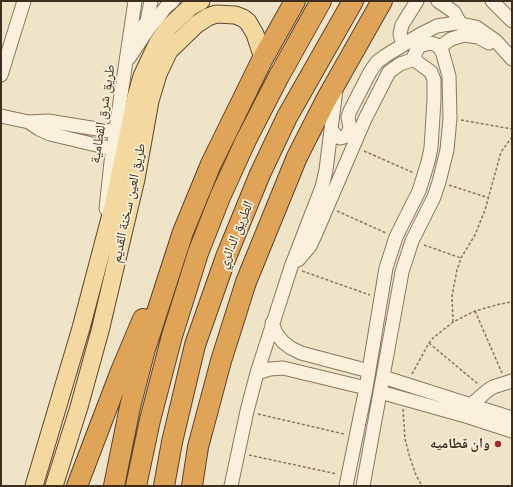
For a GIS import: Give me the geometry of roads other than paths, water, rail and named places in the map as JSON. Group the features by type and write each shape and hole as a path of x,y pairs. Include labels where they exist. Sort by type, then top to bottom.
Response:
{"highway":[{"path":"77,486 121,371 155,290 183,232 211,164 294,1"},
{"name":"الطريق الدائري","path":"136,486 150,420 172,336 198,253 220,198 246,140 279,76 321,1"},
{"name":"الطريق الدائري","path":"164,486 172,442 196,345 226,257 260,174 287,117 353,1"},
{"name":"الطريق الدائري","path":"192,486 198,447 221,361 246,282 297,157 338,79 382,1"},
{"path":"114,486 130,407 143,356 183,232"}],"main road":[{"name":"طريق العين سخنة القديم","path":"34,486 79,335 107,232 122,169 136,97 142,76 158,42 169,27 190,8 201,1"},
{"name":"طريق العين سخنة القديم","path":"54,486 79,407 102,324 136,179 150,101 161,68 169,51 187,33 208,18 216,14 235,15 248,22 255,34 264,58"}],"street":[{"path":"1,75 3,60 24,1"},
{"name":"طريق شرق القطامية","path":"107,232 106,203 135,1"},
{"path":"130,40 145,25 151,1"},
{"path":"126,63 147,31 166,7 173,1"},
{"path":"400,64 399,47 402,25 417,1"},
{"path":"438,1 454,12 460,23"},
{"path":"492,1 512,21"},
{"path":"331,129 338,137 342,138 347,135 350,128 348,117 350,111 370,72 377,62 429,29 446,23 471,25 489,35 510,57"},
{"path":"440,48 450,39 464,35 471,35 484,40 510,57"},
{"path":"363,486 402,272 412,241 432,202 447,150 450,118 448,76 442,51 440,48 430,43 423,44 419,46 415,52 415,60"},
{"path":"291,267 310,246 384,80 389,72 400,64 415,60"},
{"path":"348,481 366,388 386,268 396,237 416,198 424,177 431,148 433,133 434,80 431,72 415,60"},
{"path":"231,486 247,411 272,323 291,267 322,187 326,170 338,79"},
{"path":"1,116 29,122 48,121 116,132"},
{"path":"29,122 50,134 113,149"},
{"path":"272,323 276,333 283,342 301,353 369,371"},
{"path":"257,373 270,368 283,368 366,388"},
{"path":"383,377 472,404 512,418"},
{"path":"472,404 487,390 509,382"},
{"path":"380,392 512,431"}],"place":[{"name":"وان قطاميه","path":"498,444"}]}
